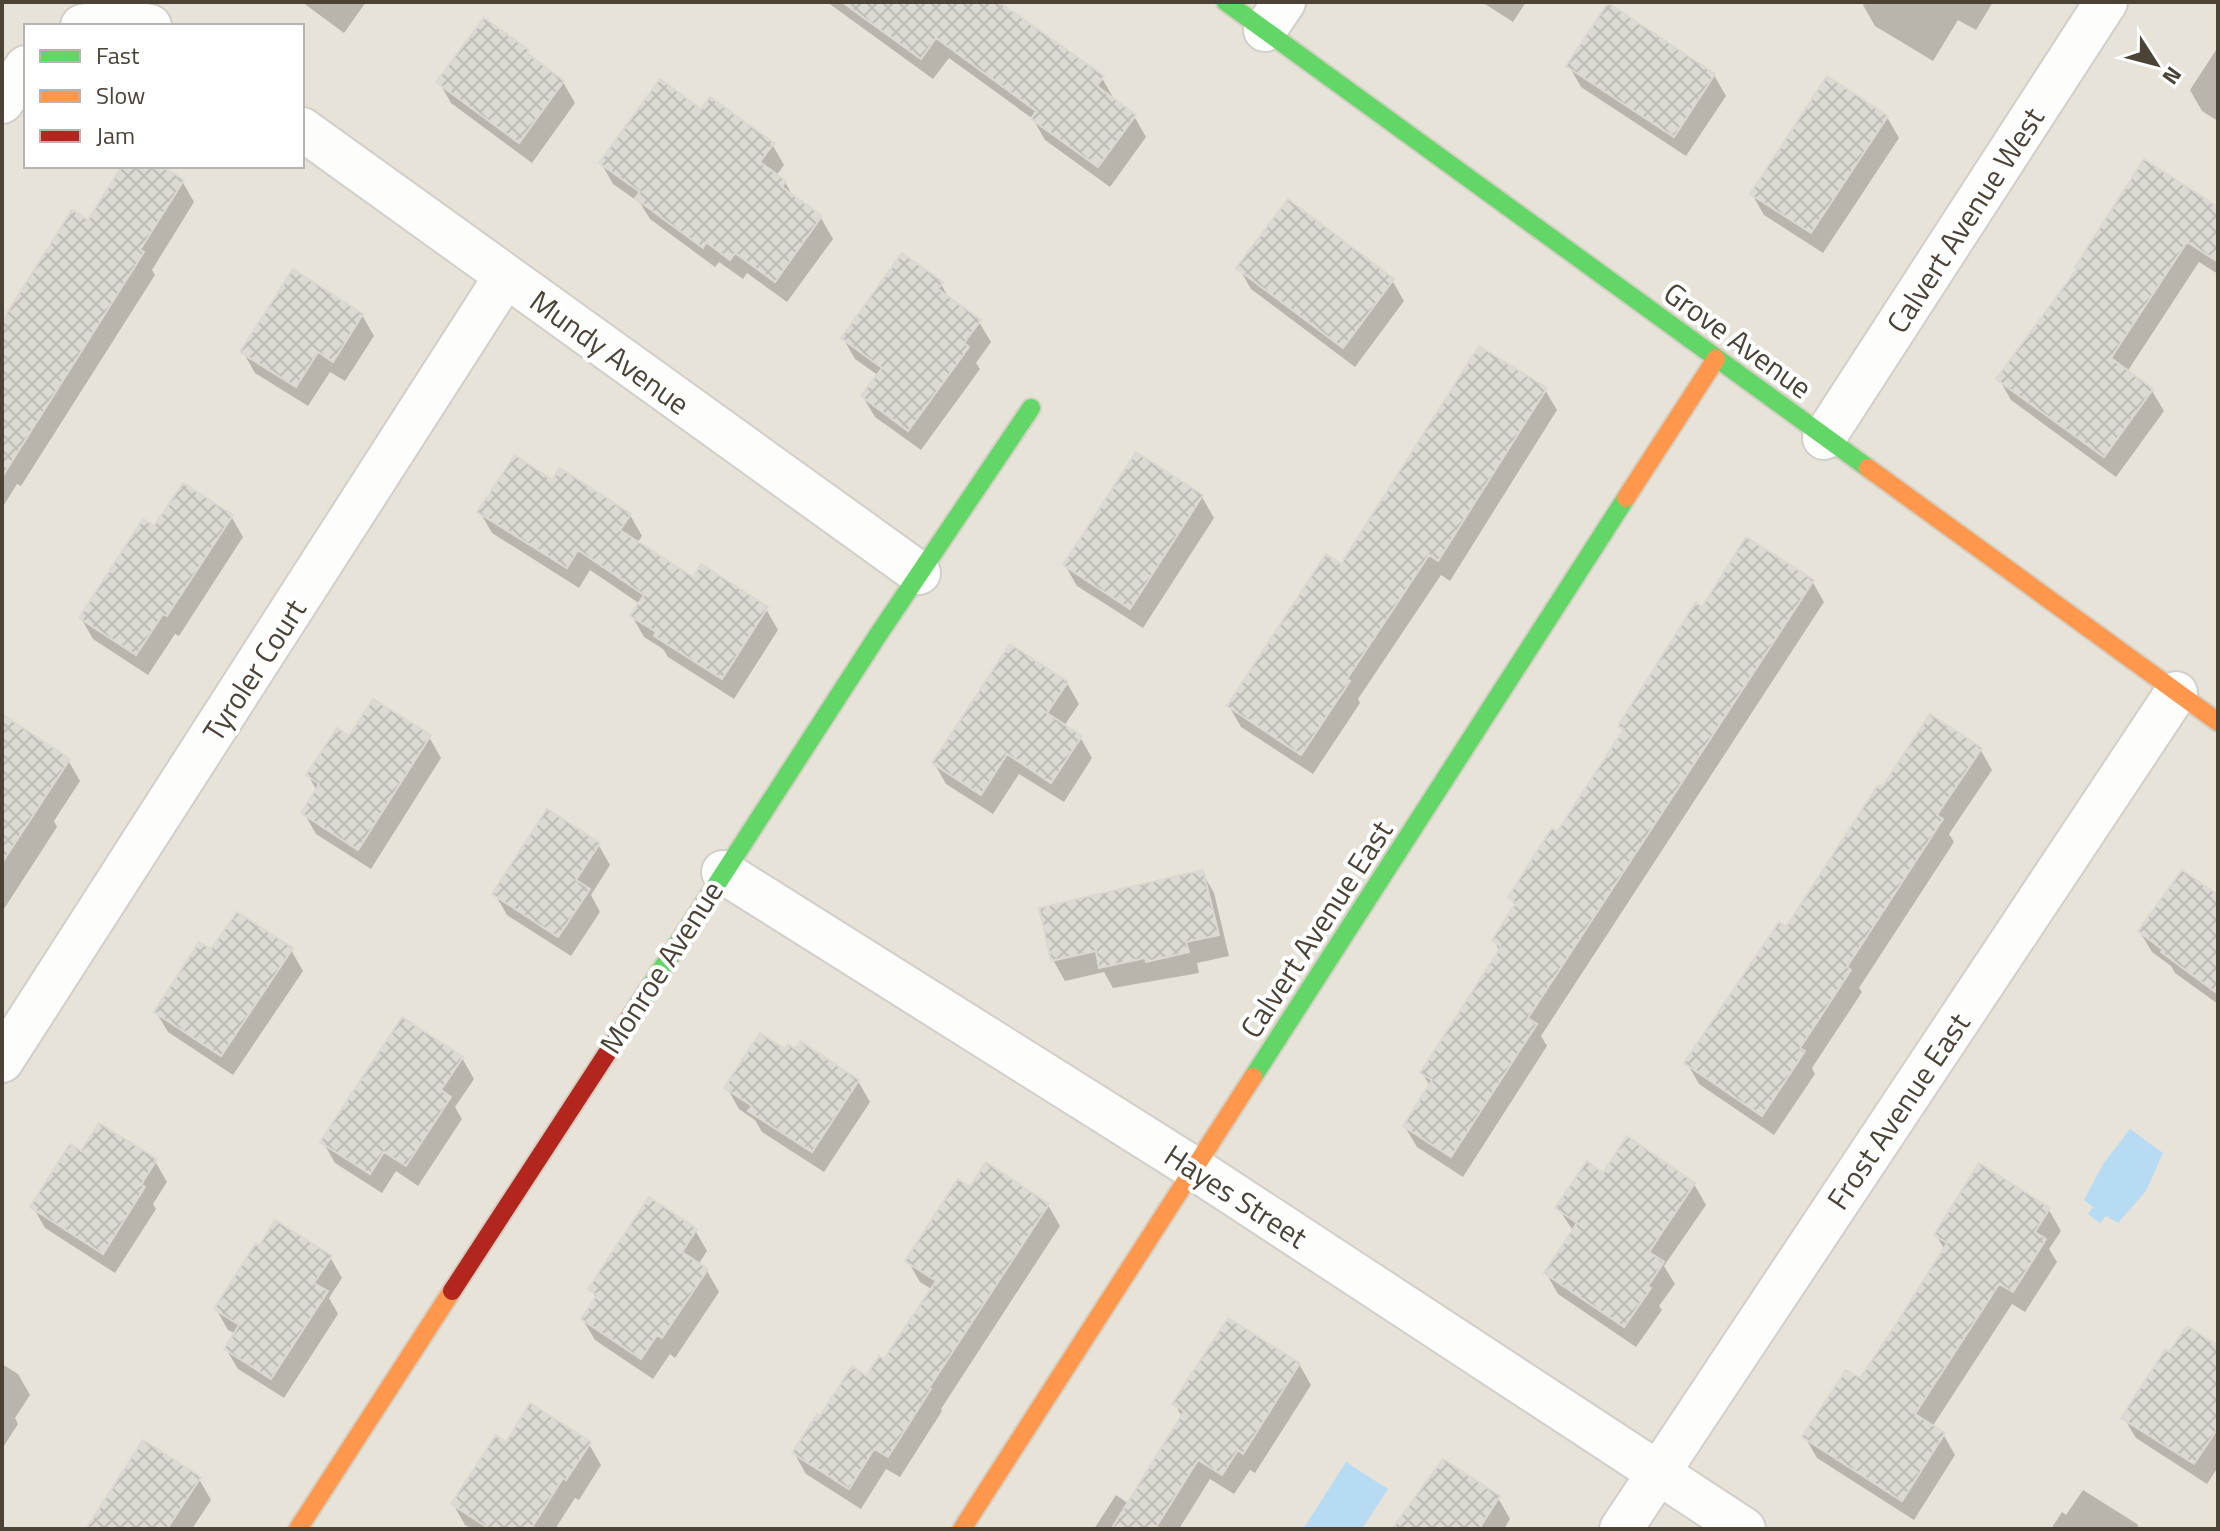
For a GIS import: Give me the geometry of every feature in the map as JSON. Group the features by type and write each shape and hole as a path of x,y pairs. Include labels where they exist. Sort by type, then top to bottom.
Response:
{"street":[{"name":"Grove Avenue","path":"1226,2 1274,16 1716,359 2218,722"},
{"name":"Calvert Avenue West","path":"1824,438 2106,2"},
{"path":"93,24 116,20 139,24"},
{"path":"2,102 24,70"},
{"name":"Mundy Avenue","path":"304,130 919,573"},
{"name":"Tyroler Court","path":"2,1061 505,277"},
{"name":"Calvert Avenue East","path":"962,1529 1716,359"},
{"name":"Monroe Avenue","path":"298,1529 723,872 1031,408"},
{"name":"Frost Avenue East","path":"1621,1529 2176,693"},
{"name":"Hayes Street","path":"723,872 1195,1169 1744,1529"}],"shaded area":[{"path":"2,2 2218,2 2218,1529 2,1529"}],"water":[{"path":"2130,1129 2163,1153 2146,1191 2118,1223 2106,1216 2100,1223 2088,1214 2093,1207 2084,1200 2103,1164"},
{"path":"1346,1462 1388,1489 1362,1529 1303,1529"}],"building":[{"path":"842,2 999,2 1104,76 1097,86 1136,115 1098,167 1031,119 1036,111 936,38 921,59"},
{"path":"1608,3 1715,74 1674,137 1566,66"},
{"path":"484,18 529,50 527,53 564,81 519,143 436,82"},
{"path":"1827,76 1888,116 1811,233 1750,194"},
{"path":"660,79 701,109 710,97 774,143 760,162 786,181 782,187 822,216 775,282 735,253 730,260 706,242 703,248 635,198 640,192 599,163"},
{"path":"2144,159 2218,207 2218,262 2187,242 2111,358 2153,389 2104,457 1996,379 2077,269 2075,267"},
{"path":"121,168 164,168 184,180 140,250 144,252 2,477 2,321 72,210 88,220"},
{"path":"1288,199 1394,279 1343,348 1236,268"},
{"path":"902,253 943,282 938,289 981,320 964,343 969,347 908,431 861,396 882,368 841,338"},
{"path":"293,269 363,314 333,362 318,352 296,387 240,352"},
{"path":"1479,346 1547,388 1438,561 1429,555 1301,755 1227,706 1326,554 1341,564"},
{"path":"1136,452 1203,495 1130,609 1063,565"},
{"path":"515,455 552,480 560,468 631,514 620,530 693,577 701,564 768,607 722,679 654,636 656,632 630,616 644,595 578,550 567,568 477,512"},
{"path":"183,483 233,515 167,616 163,614 136,655 79,618 143,519 154,526"},
{"path":"1746,537 1814,580 1528,1018 1537,1024 1451,1157 1403,1126 1432,1080 1420,1073 1501,947 1492,940 1516,903 1508,897 1552,828 1557,832 1624,729 1618,726 1696,602 1702,607"},
{"path":"1010,644 1068,682 1047,713 1082,736 1051,783 1007,754 981,795 932,763"},
{"path":"373,699 431,735 358,850 301,813 319,784 306,775 337,728 349,736"},
{"path":"2,714 70,759 2,863"},
{"path":"1930,714 1982,748 1937,815 1943,819 1847,967 1851,970 1800,1048 1805,1051 1762,1116 1684,1063 1779,922 1786,927 1878,785 1882,787"},
{"path":"547,809 600,843 576,880 590,889 558,937 492,894"},
{"path":"1203,870 1219,935 1186,942 1189,952 1146,962 1145,958 1099,968 1096,951 1051,961 1039,908"},
{"path":"2182,870 2218,895 2218,994 2138,931"},
{"path":"237,912 293,948 221,1056 154,1012 199,942 211,949"},
{"path":"402,1017 463,1057 441,1090 451,1097 406,1166 384,1152 370,1174 320,1142"},
{"path":"760,1033 785,1049 788,1044 795,1049 800,1041 859,1080 812,1152 748,1111 752,1106 724,1088"},
{"path":"99,1123 157,1159 141,1185 145,1187 103,1254 30,1207 70,1144 81,1151"},
{"path":"1627,1136 1695,1183 1649,1252 1664,1262 1648,1286 1651,1288 1624,1327 1544,1273 1577,1223 1555,1208 1587,1161 1603,1173"},
{"path":"986,1162 1049,1204 929,1388 888,1457 874,1449 849,1489 792,1453 852,1366 866,1376 879,1356 884,1359 936,1281 905,1261 958,1179 970,1187"},
{"path":"1979,1163 2050,1208 2035,1232 2046,1239 2013,1292 1999,1284 1915,1414 1945,1433 1902,1501 1802,1437 1846,1370 1860,1378 1895,1326 1947,1243 1934,1235"},
{"path":"649,1197 697,1229 682,1252 708,1269 662,1338 657,1335 641,1359 581,1319 597,1295 588,1289"},
{"path":"275,1220 332,1256 314,1283 328,1291 271,1379 224,1349 239,1325 214,1309 256,1243 259,1246"},
{"path":"1228,1318 1300,1363 1243,1454 1238,1450 1222,1475 1198,1460 1155,1529 1112,1528 1184,1411 1172,1404"},
{"path":"2187,1326 2218,1346 2218,1428 2194,1464 2121,1418 2165,1350 2169,1352"},
{"path":"530,1403 591,1442 566,1480 563,1478 531,1529 490,1529 451,1504 496,1435 506,1442"},
{"path":"143,1440 201,1477 167,1529 86,1529"},
{"path":"1443,1459 1500,1496 1479,1529 1392,1529"}],"traffic: fast":[{"path":"1226,2 1868,468"},
{"path":"632,1015 878,635 1031,408"},
{"path":"1253,1077 1626,498"}],"traffic: slow":[{"path":"1626,498 1716,359"},
{"path":"1868,468 2218,722"},
{"path":"962,1529 1253,1077"},
{"path":"298,1529 452,1291"}],"traffic: jam":[{"path":"452,1291 632,1015"}]}
